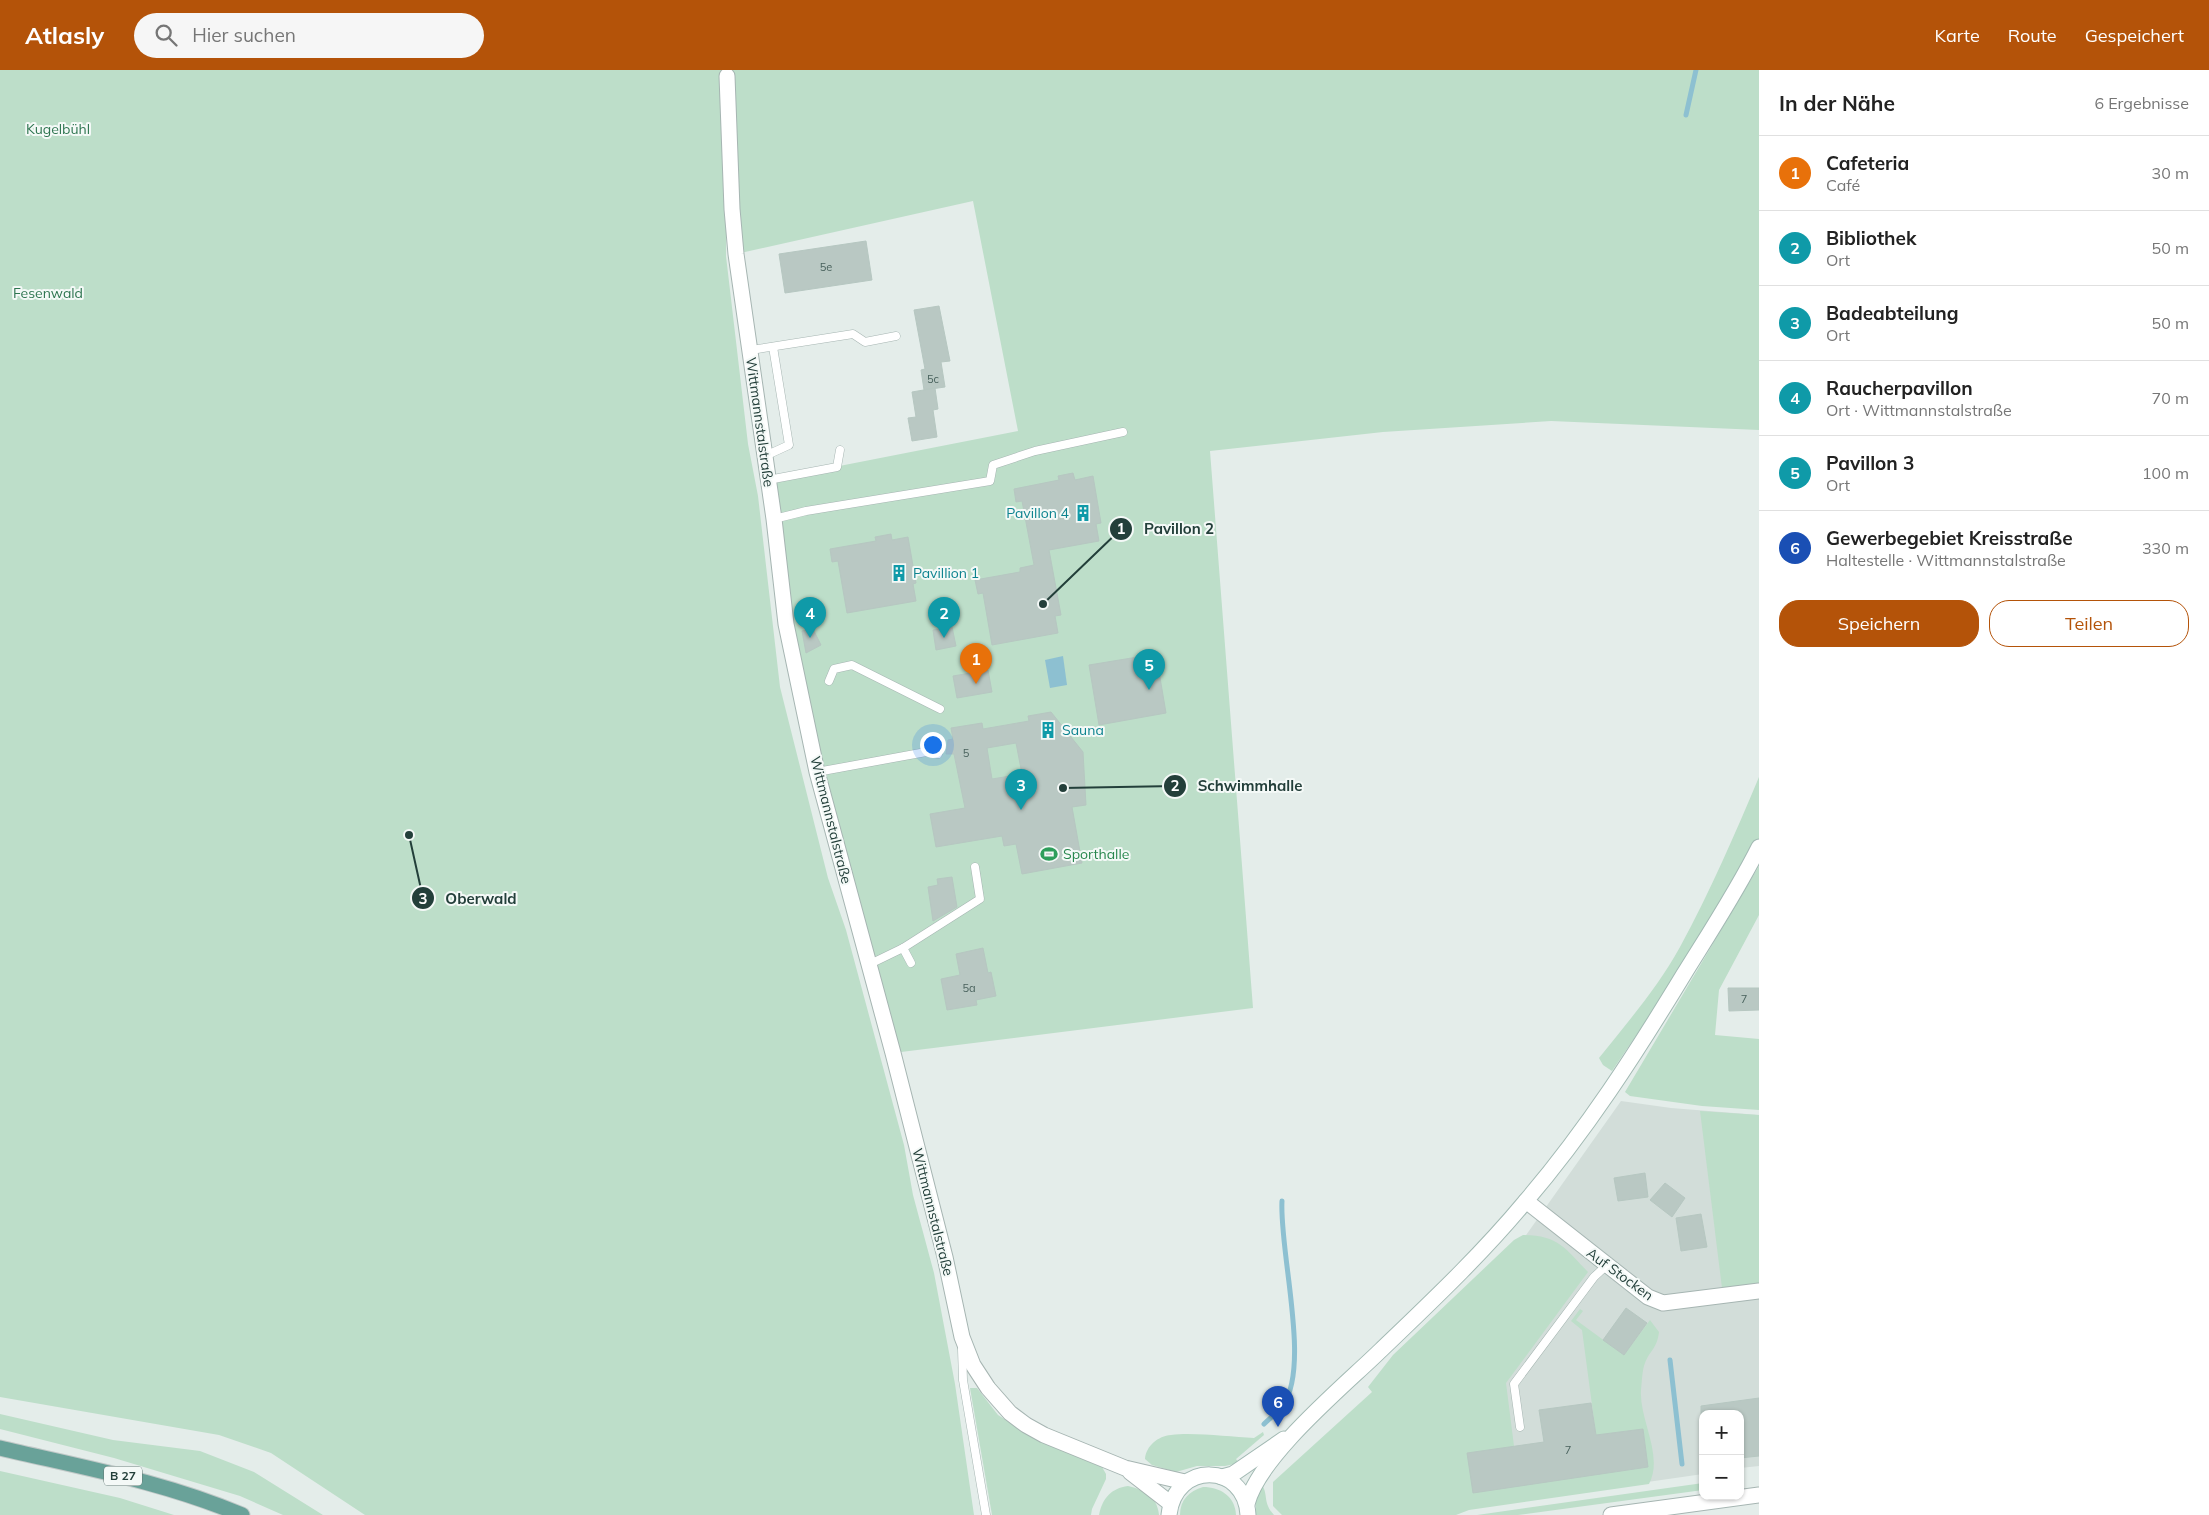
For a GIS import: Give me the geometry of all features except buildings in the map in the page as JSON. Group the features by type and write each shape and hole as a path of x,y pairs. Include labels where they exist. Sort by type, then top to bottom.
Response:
{"main road":[{"name":"B 27","path":"0,1448 124,1476 217,1504 242,1515"}],"street":[{"name":"Wittmannstalstraße","path":"727,76 733,218 774,518 786,624 817,772 860,936 870,964 945,1257 962,1337 973,1365 988,1388 1010,1413 1044,1435 1125,1468 1185,1482"},
{"path":"1248,1510 1250,1491 1296,1431 1468,1266 1526,1201 1612,1090 1746,873 1759,847"},
{"name":"Auf Stocken","path":"1526,1201 1606,1266 1648,1297 1663,1303 1759,1290"},
{"path":"1169,1509 1176,1492 1185,1482 1203,1475 1222,1477 1233,1474 1296,1431"},
{"name":"Wittmannstalstraße","path":"1125,1468 1169,1509"},
{"path":"1222,1477 1233,1483 1242,1492 1248,1510"},
{"path":"1611,1515 1666,1511 1759,1495"}],"lane":[{"path":"750,350 853,334 864,342 896,336"},
{"path":"765,456 789,445 773,346"},
{"path":"774,518 990,481 992,465 1035,451 1123,432"},
{"path":"768,480 837,467 840,450"},
{"path":"829,681 834,669 852,665 940,709"},
{"path":"817,772 926,752 938,754"},
{"path":"870,964 903,948 980,899 975,867"},
{"path":"903,948 911,963"},
{"path":"1520,1427 1514,1384 1594,1277 1606,1266"},
{"path":"962,1337 963,1380 986,1515"}],"shaded area":[{"path":"1621,1101 1671,1108 1759,1115 1759,1466 1744,1468 1744,1410 1699,1410 1699,1475 1452,1510 1444,1351"}],"green space":[{"path":"0,70 1759,70 1759,430 1551,421 1383,432 1210,451 1253,1008 893,1053 799,686 768,480 1018,431 973,201 736,254 727,88 726,256 748,444 758,496 780,687 828,878 846,930 904,1145 913,1195 934,1273 955,1384 974,1515 365,1515 271,1453 219,1435 0,1397"},
{"path":"1759,777 1759,843 1736,888 1612,1071 1603,1065 1599,1058 1652,990 1680,947 1712,884"},
{"path":"1759,866 1759,915 1719,990 1715,1035 1759,1039 1759,1110 1702,1106 1630,1096 1625,1092"},
{"path":"1700,1111 1759,1115 1759,1283 1722,1288"},
{"path":"1523,1235 1553,1241 1567,1250 1588,1272 1506,1383 1514,1446 1473,1492 1648,1467 1643,1429 1596,1435 1582,1330 1571,1321 1580,1309 1583,1311 1576,1320 1624,1355 1650,1320 1659,1332 1657,1342 1644,1366 1641,1390 1641,1401 1653,1449 1653,1473 1649,1484 1469,1510 1456,1515 1282,1515 1273,1506 1273,1482 1372,1392 1368,1387 1393,1355 1514,1240"},
{"path":"970,1388 977,1388 998,1415 1039,1441 1102,1467 1106,1474 1106,1479 1091,1515 992,1515"},
{"path":"0,1414 113,1440 200,1451 254,1472 323,1515 283,1515 240,1496 114,1458 0,1429"},
{"path":"1263,1432 1264,1435 1236,1459 1239,1463 1225,1466 1197,1466 1176,1472 1152,1465 1145,1459 1150,1446 1166,1436 1190,1434 1254,1438"},
{"path":"0,1471 120,1498 174,1515 0,1515"},
{"path":"1261,1484 1265,1491 1268,1506 1274,1515 1256,1515 1256,1495"},
{"path":"1699,1484 1699,1491 1518,1515 1477,1515"},
{"path":"1128,1486 1149,1495 1156,1503 1159,1515 1099,1515 1102,1504 1108,1495 1117,1489"},
{"path":"1203,1487 1209,1487 1226,1494 1233,1503 1236,1515 1180,1515 1180,1510 1186,1497"}],"water":[{"path":"1063,656 1067,685 1050,688 1045,660"}],"waterway":[{"path":"1686,115 1696,70"},
{"path":"1264,1424 1283,1405 1291,1387 1294,1364 1292,1307 1282,1223 1282,1201"},
{"path":"1670,1360 1682,1464"}],"place":[{"name":"Pavillon 4","path":"1083,513"},
{"name":"Pavillion 1","path":"899,573"},
{"name":"Pavillon 2","path":"1043,604"},
{"name":"Raucherpavillon","path":"810,638"},
{"name":"Bibliothek","path":"944,638"},
{"name":"Cafeteria","path":"976,684"},
{"name":"Pavillon 3","path":"1149,690"},
{"name":"Sauna","path":"1048,730"},
{"name":"Schwimmhalle","path":"1063,788"},
{"name":"Badeabteilung","path":"1021,810"},
{"name":"Oberwald","path":"409,835"},
{"name":"Sporthalle","path":"1049,854"},
{"name":"Gewerbegebiet Kreisstraße","path":"1278,1427"}],"park label":[{"name":"Kugelbühl","path":"58,129"},
{"name":"Fesenwald","path":"48,293"}]}
